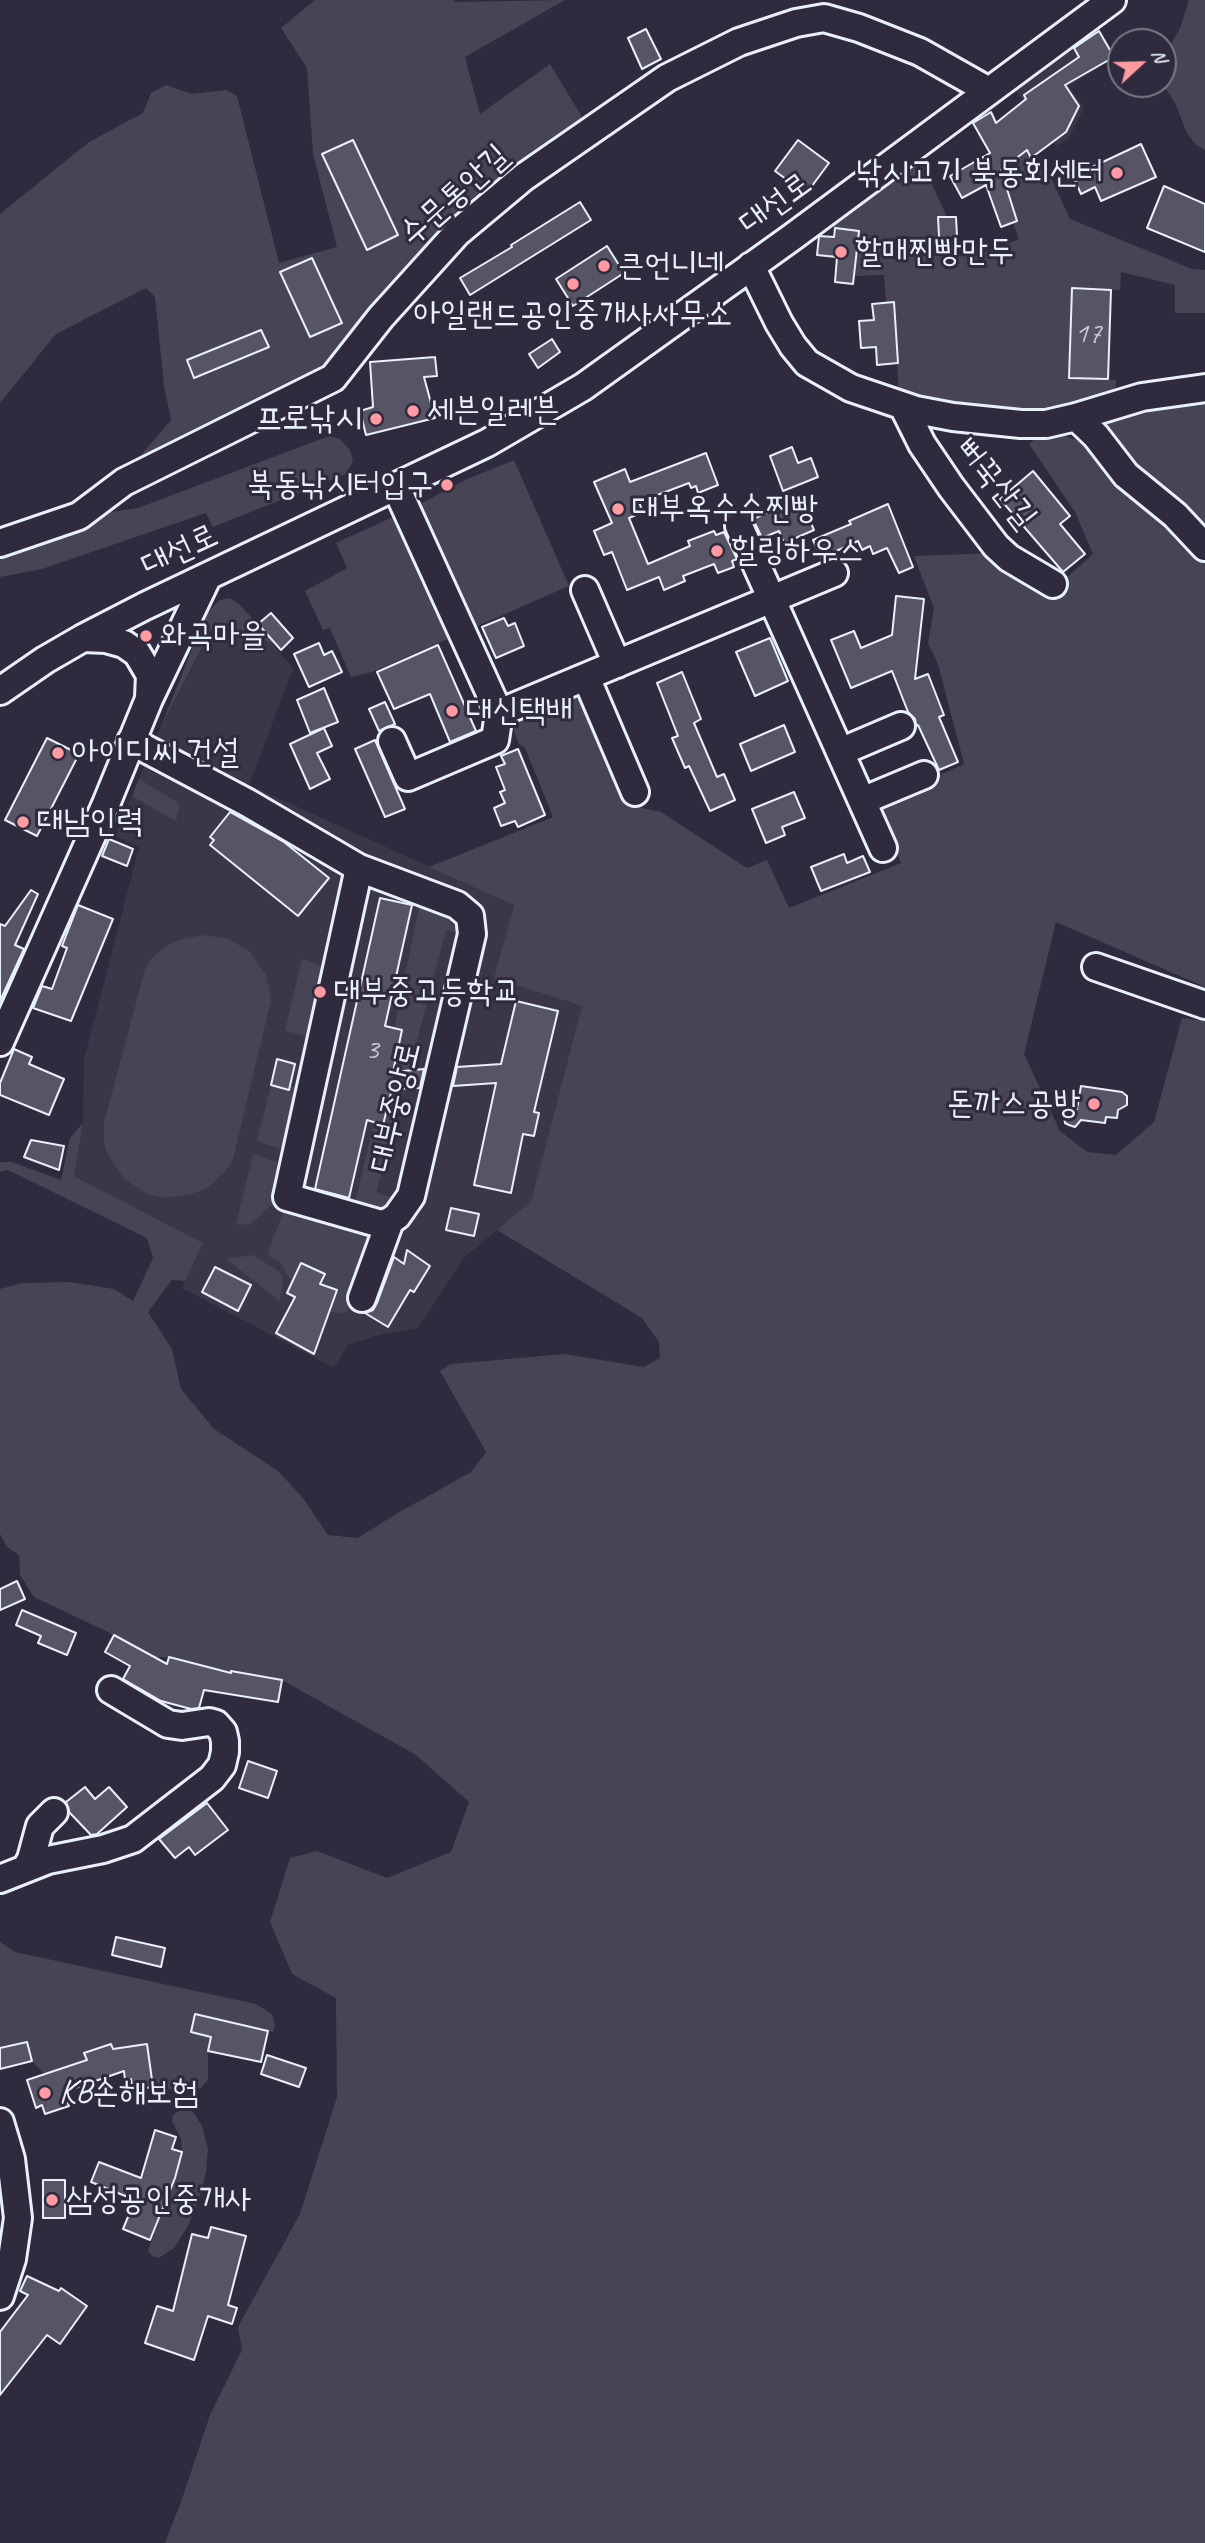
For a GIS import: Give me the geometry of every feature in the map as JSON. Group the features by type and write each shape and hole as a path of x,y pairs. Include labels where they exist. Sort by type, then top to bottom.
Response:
{"street":[{"name":"대선로","path":"0,691 45,660 83,639 508,432 583,387 751,267 1112,0"},
{"name":"수문통안길","path":"0,543 79,516 124,482 333,377 381,317 457,233 524,177 667,78 739,42 796,23 824,18 859,28 920,52 989,91"},
{"name":"뻐꾹산길","path":"751,267 779,323 807,363 851,388 903,406 953,417 1046,424 1076,418 1142,397 1205,388"},
{"name":"뻐꾹산길","path":"903,406 910,424 936,466 996,546 1009,558 1053,584"},
{"path":"1076,418 1096,436 1126,475 1175,515 1205,547"},
{"path":"392,741 408,777 495,740 499,713 396,486"},
{"path":"739,526 883,848"},
{"path":"499,713 834,573"},
{"path":"0,1042 149,699 207,578"},
{"path":"585,590 617,664"},
{"path":"83,639 106,639 124,644 137,653 150,676 149,699"},
{"path":"586,677 635,792"},
{"path":"840,752 901,726"},
{"name":"대부중앙로","path":"131,741 248,803 359,868 457,905 470,916 472,934 411,1196 403,1210 390,1222 362,1298"},
{"path":"862,801 924,775"},
{"name":"대부중앙로","path":"359,868 287,1197 381,1224 390,1222"},
{"path":"1096,967 1189,1001 1205,1004"},
{"path":"0,1879 48,1860 120,1844 144,1832 212,1778 222,1765 226,1720 216,1724 167,1724 111,1690"},
{"path":"26,1868 40,1826 54,1812"},
{"path":"0,2122 11,2159 18,2218 12,2259 0,2296"}],"shaded area":[{"path":"315,0 565,0 465,57 480,114 550,64 588,127 336,363 126,473 171,420 164,386 155,297 146,288 56,334 0,403 0,214 89,142 143,113 151,93 166,85 192,94 226,90 237,96 279,263 337,247 313,154 307,68 281,28"},
{"path":"1189,0 1205,0 1205,150 1195,144 1186,131 1172,98 1177,98 1177,34"},
{"path":"1099,28 1107,42 1107,63 1069,86 1084,108 1069,138 1056,146 1015,89"},
{"path":"1026,150 1037,169 1045,165 1070,219 1192,269 1205,270 1205,313 1175,313 1175,285 1121,272 1120,290 1072,289 1069,377 1116,380 1115,396 1050,417 899,398 894,303 886,303 884,275 854,276 859,231 835,228 832,225 921,160 947,217 939,218 941,255 966,256 996,249 1019,239 1013,223 1017,221 1000,167"},
{"path":"1205,394 1205,530 1132,465 1095,419"},
{"path":"1059,434 1085,443 1112,479 1160,518 1205,564 1205,987 1056,922 1024,1054 1060,1131 1087,1152 1116,1155 1154,1122 1182,1018 1205,1021 1205,2543 165,2543 210,2415 242,2350 238,2327 300,2214 337,2097 336,1998 292,1974 270,1922 290,1858 317,1851 387,1878 451,1852 469,1802 416,1755 282,1680 212,1668 169,1657 155,1657 34,1597 20,1575 19,1555 7,1547 0,1534 0,1289 22,1283 70,1282 114,1289 133,1301 153,1258 147,1238 8,1170 0,1172 0,1162 12,1162 61,1180 70,1138 83,1123 74,1176 203,1243 185,1281 172,1280 148,1312 172,1349 181,1389 214,1429 278,1471 303,1498 328,1535 358,1538 471,1472 486,1452 440,1371 451,1364 565,1354 644,1367 660,1358 659,1342 642,1318 497,1230 531,1201 582,1006 494,978 514,905 429,867 553,817 525,748 519,744 514,726 523,717 572,697 582,700 622,790 642,808 661,812 747,868 767,860 789,908 901,863 878,811 880,802 964,764 938,664 928,643 934,608 914,556 994,553 1059,593 1065,579 1093,554 1075,512 1029,444 1040,435"},
{"path":"329,436 340,439 350,450 353,461 346,474 213,527 206,513 42,569 0,577 0,548 104,513 138,508"},
{"path":"514,460 569,586 473,628 420,504 465,480"},
{"path":"395,516 448,639 372,672 351,677 330,628 323,630 305,591 347,568 336,543"},
{"path":"230,598 239,604 272,643 215,623 159,731 207,612 220,600"},
{"name":"대부중고등학교","path":"216,623 272,643 293,669 249,785 514,905 495,978 582,1006 531,1201 464,1258 418,1328 379,1335 348,1345 334,1368 182,1288 202,1243 74,1176 83,1123 84,1060 139,847 115,836 159,731"},
{"path":"139,779 177,802 179,808 176,821 132,796"},
{"path":"421,898 439,908 459,933 446,930 409,1071 403,1071 394,1069 402,1031 394,1029"},
{"path":"203,935 229,939 250,952 266,975 271,1000 233,1159 225,1172 206,1189 163,1198 149,1195 124,1179 107,1153 104,1123 145,969 153,957 165,947 179,940"},
{"path":"302,959 326,967 310,1038 285,1030"},
{"path":"271,1085 300,1089 284,1150 257,1141"},
{"path":"383,1085 405,1088 376,1193 403,1200 387,1215 354,1207"},
{"path":"253,1154 283,1164 276,1201 249,1225 236,1224"},
{"path":"285,1208 377,1235 346,1313 329,1312 337,1290 320,1285 325,1275 301,1263 293,1280 280,1262 267,1254"},
{"path":"253,1255 279,1271 283,1278 280,1301 226,1259"},
{"path":"0,1942 15,1952 256,2004 272,2014 275,2026 273,2032 195,2015 211,2037 208,2080 201,2088 188,2091 153,2087 147,2044 84,2053 86,2059 45,2075 32,2061 27,2042 0,2048"},
{"path":"187,2109 194,2113 202,2126 208,2149 206,2172 188,2226 174,2248 159,2258 148,2251 182,2152 181,2139 172,2121 173,2115"}],"building":[{"path":"646,29 661,59 642,69 628,38"},
{"path":"1099,31 1107,45 1107,61 1065,85 1079,106 1066,132 1031,158 1027,150 1001,170 1017,221 1001,227 986,185 962,198 950,176 990,153 973,123 991,112 996,123 1026,99 1024,95 1079,57 1074,48"},
{"path":"353,140 398,235 367,250 322,154"},
{"path":"798,140 829,163 806,194 775,171"},
{"path":"1141,144 1156,177 1101,201 1095,187 1081,194 1073,176"},
{"path":"1164,186 1205,204 1205,252 1147,228"},
{"path":"580,202 591,220 470,295 460,278"},
{"path":"938,217 956,217 958,255 940,255"},
{"path":"835,228 859,231 853,284 835,282 837,257 817,255 819,236 834,237"},
{"path":"607,246 624,273 573,306 556,279"},
{"path":"312,258 342,323 310,337 280,272"},
{"path":"1072,288 1111,290 1108,379 1069,378"},
{"path":"894,302 898,363 877,365 876,347 861,348 859,321 874,320 872,304"},
{"path":"261,330 269,347 194,378 187,360"},
{"path":"552,339 560,352 538,368 529,354"},
{"path":"435,357 437,376 424,377 435,418 366,435 360,411 373,407 370,362"},
{"path":"792,447 798,463 811,458 818,477 783,491 770,456"},
{"path":"706,453 718,485 698,493 696,486 691,488 689,483 639,502 643,512 629,518 648,564 690,546 688,541 714,531 716,535 724,532 737,559 732,561 734,567 718,573 714,564 683,576 685,581 664,590 659,577 627,590 612,552 604,555 594,531 612,523 594,482 625,469 630,482"},
{"path":"1033,471 1070,516 1060,524 1085,554 1063,572 1000,499"},
{"path":"800,498 814,530 784,543 779,531 762,538 753,519"},
{"path":"888,504 913,567 899,573 887,548 873,554 870,546 862,550 858,541 821,558 813,540"},
{"path":"896,596 924,599 915,679 928,674 944,715 939,717 958,762 939,770 915,719 908,712 892,671 851,688 831,640 854,631 861,648 892,635"},
{"path":"271,613 293,638 281,650 258,624"},
{"path":"504,618 508,626 515,623 524,646 496,658 482,627"},
{"path":"770,638 788,681 755,696 736,652"},
{"path":"319,643 324,655 332,651 342,672 309,687 294,654"},
{"path":"438,645 476,731 450,742 430,694 394,709 377,672"},
{"path":"682,672 701,719 694,723 717,777 724,774 735,800 710,811 689,766 685,768 672,738 678,736 657,683"},
{"path":"324,688 338,722 310,733 297,700"},
{"path":"385,702 395,724 379,731 369,709"},
{"path":"784,725 795,752 751,771 740,744"},
{"path":"324,728 332,746 317,753 330,779 310,789 290,744"},
{"path":"47,738 79,754 37,836 5,820"},
{"path":"375,740 405,809 385,817 355,749"},
{"path":"518,749 545,815 518,827 515,821 501,826 494,808 505,803 500,792 505,790 496,767 505,764 501,756"},
{"path":"794,792 805,818 782,827 785,835 766,843 752,809"},
{"path":"230,812 284,842 329,878 298,916 210,845 214,840 210,837"},
{"path":"109,839 133,849 127,866 102,856"},
{"path":"844,854 847,863 863,856 870,872 821,891 811,867"},
{"path":"31,890 38,894 15,945 24,949 0,1001 0,924 5,926"},
{"path":"380,898 412,905 385,1026 402,1030 393,1072 424,1069 420,1088 392,1089 383,1125 367,1120 349,1198 315,1189"},
{"path":"78,905 113,919 71,1021 33,1008 42,986 52,989 67,948 62,946"},
{"path":"516,1001 558,1011 534,1112 539,1113 534,1136 523,1134 511,1193 474,1185 496,1083 453,1086 457,1067 501,1064"},
{"path":"14,1049 32,1057 29,1064 64,1079 49,1115 0,1095 0,1083"},
{"path":"277,1059 295,1064 289,1090 271,1085"},
{"path":"1081,1086 1122,1092 1127,1096 1127,1105 1118,1110 1117,1118 1106,1117 1105,1123 1081,1120 1075,1127 1069,1125 1065,1123 1064,1116 1068,1110 1077,1109"},
{"path":"31,1140 64,1146 59,1170 24,1157"},
{"path":"451,1208 479,1214 474,1236 446,1230"},
{"path":"407,1250 430,1266 414,1292 410,1290 388,1327 365,1313 373,1310 377,1303 394,1257 404,1264"},
{"path":"301,1263 325,1274 320,1284 337,1290 314,1354 276,1333 295,1297 287,1293"},
{"path":"215,1267 251,1285 238,1311 202,1292"},
{"path":"17,1581 25,1599 0,1610 0,1589"},
{"path":"22,1610 76,1633 67,1655 38,1643 41,1636 16,1625"},
{"path":"114,1635 167,1664 169,1657 231,1673 282,1680 278,1702 204,1690 199,1708 191,1709 161,1701 123,1679 130,1666 105,1652"},
{"path":"248,1761 277,1771 268,1798 239,1788"},
{"path":"85,1787 95,1799 109,1787 127,1807 97,1834 91,1835 69,1812 66,1802"},
{"path":"207,1803 228,1830 195,1855 189,1847 175,1858 159,1839"},
{"path":"116,1937 165,1948 161,1967 112,1955"},
{"path":"195,2014 268,2031 261,2062 208,2051 211,2037 191,2032"},
{"path":"27,2042 32,2061 0,2069 0,2048"},
{"path":"111,2044 113,2049 147,2044 153,2087 132,2090 131,2079 125,2080 124,2071 64,2092 69,2106 45,2114 42,2105 36,2108 27,2080 87,2060 84,2053"},
{"path":"267,2055 306,2068 299,2087 261,2074"},
{"path":"155,2130 176,2137 172,2149 182,2152 175,2178 150,2240 123,2229 135,2200 91,2182 99,2162 141,2178"},
{"path":"43,2180 65,2180 65,2218 43,2218"},
{"path":"211,2227 246,2236 228,2305 237,2308 232,2324 208,2316 194,2360 145,2343 157,2306 173,2311 192,2234 208,2238"},
{"path":"27,2276 59,2291 61,2288 87,2306 60,2344 47,2335 0,2395 0,2332 28,2295 20,2291"}],"place":[{"name":"낚시고기 북동회센터","path":"1117,173"},
{"name":"할매찐빵만두","path":"841,252"},
{"name":"큰언니네","path":"604,266"},
{"name":"아일랜드공인중개사사무소","path":"573,284"},
{"name":"세븐일레븐","path":"413,411"},
{"name":"프로낚시","path":"376,419"},
{"name":"북동낚시터입구","path":"447,485"},
{"name":"대부옥수수찐빵","path":"618,509"},
{"name":"힐링하우스","path":"717,551"},
{"name":"와곡마을","path":"146,636"},
{"name":"대신택배","path":"452,711"},
{"name":"아이디씨 건설","path":"58,753"},
{"name":"대남인력","path":"23,822"},
{"name":"대부중고등학교","path":"320,992"},
{"name":"돈까스공방","path":"1094,1104"},
{"name":"KB손해보험","path":"45,2093"},
{"name":"삼성공인중개사","path":"52,2200"}]}
